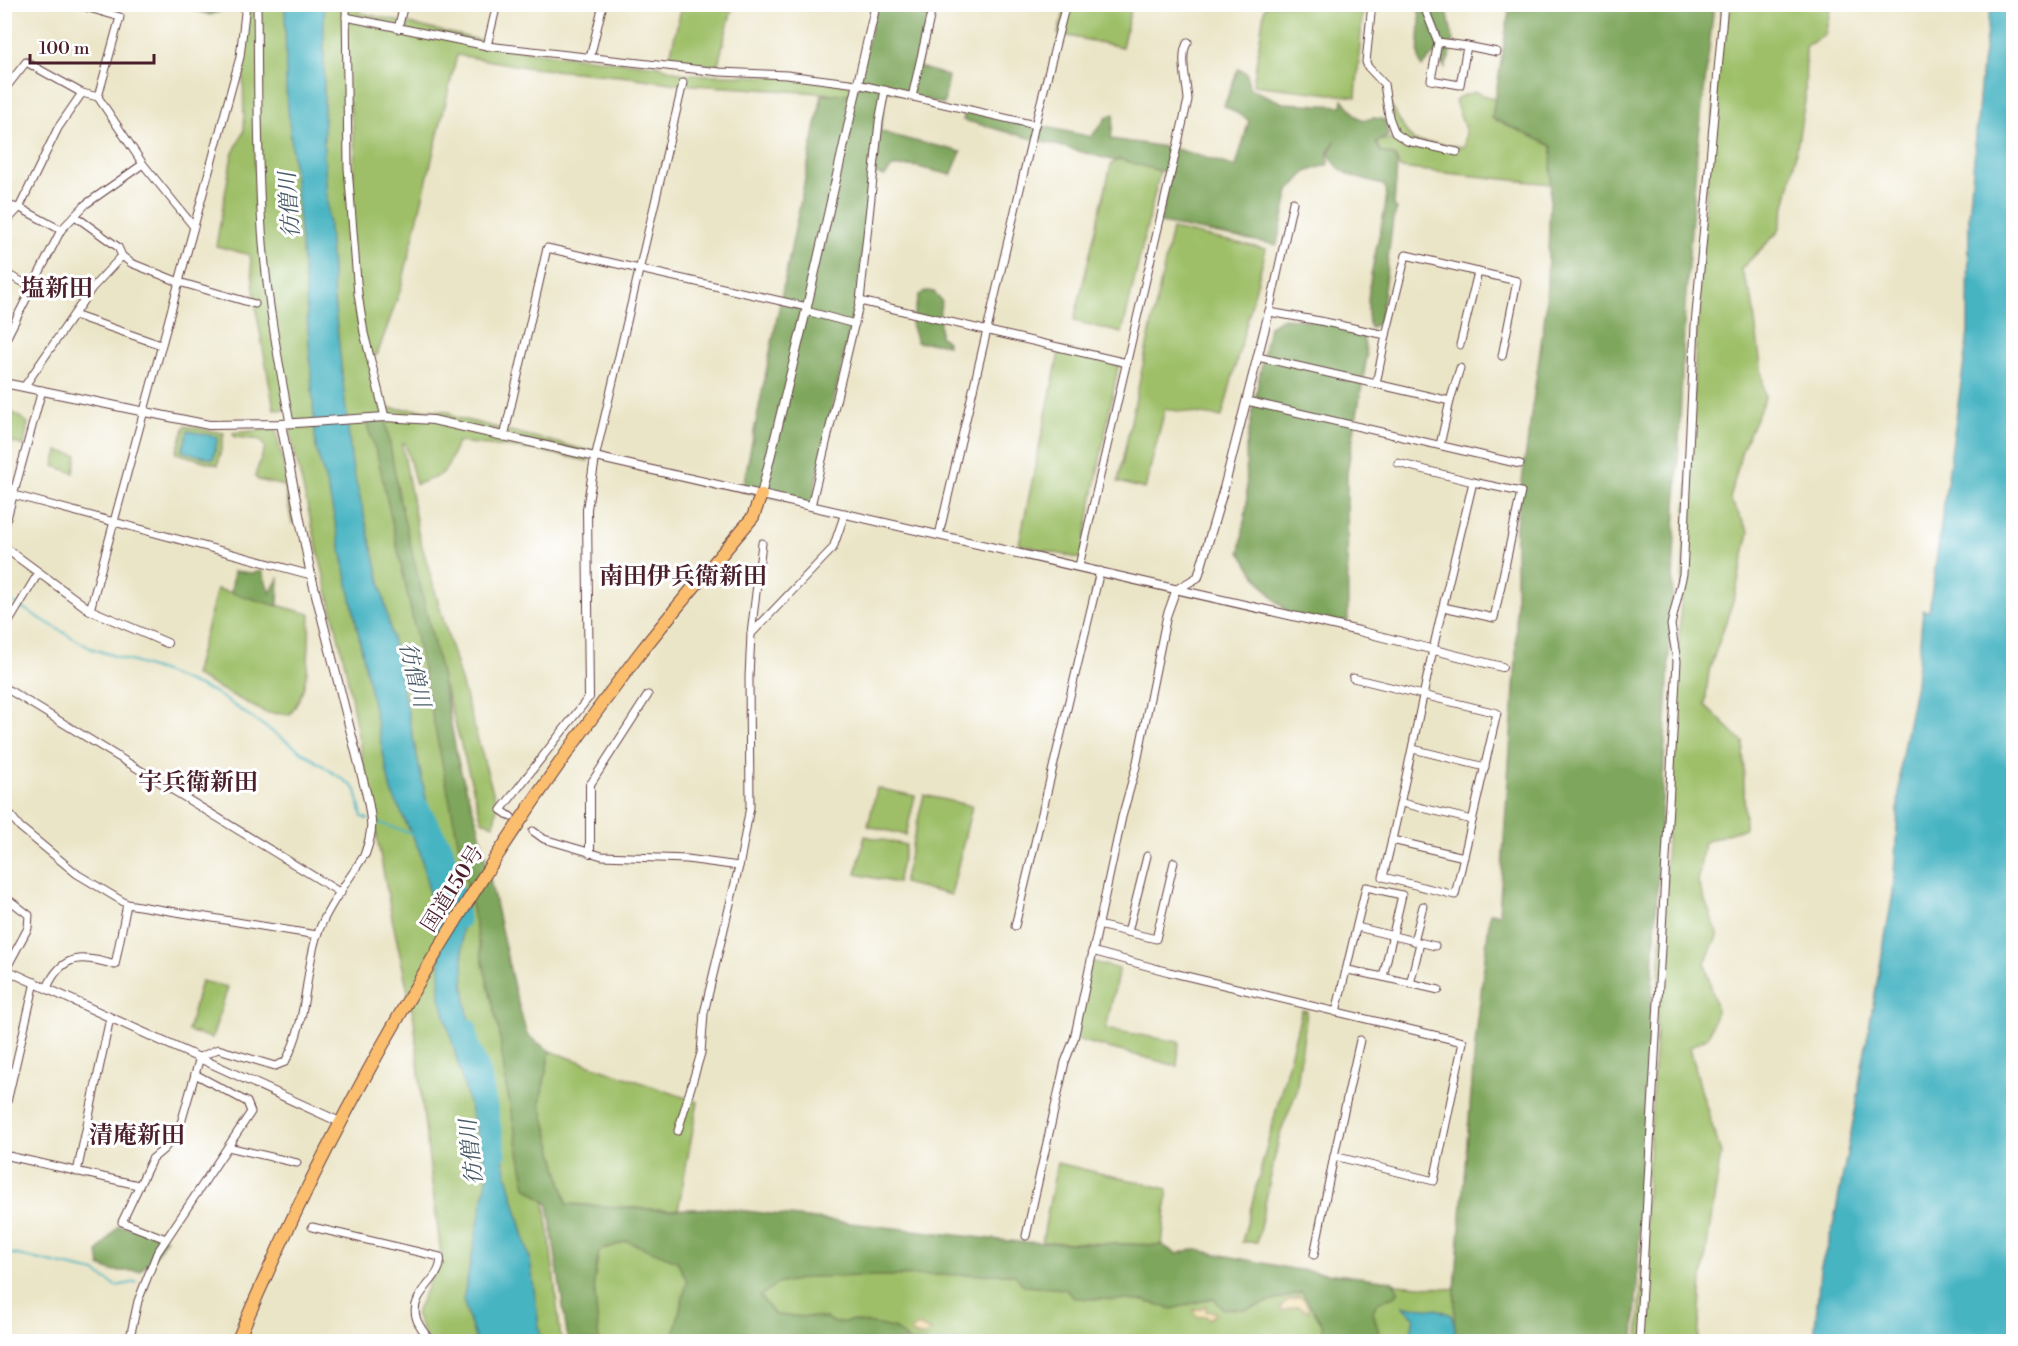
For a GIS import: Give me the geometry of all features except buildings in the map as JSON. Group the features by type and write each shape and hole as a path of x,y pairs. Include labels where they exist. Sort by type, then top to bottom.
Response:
{"highway":[{"name":"国道150号","path":"237,1341 303,1199 421,977 550,777 641,652 753,517 761,495"}],"street":[{"path":"75,4 120,17 98,97"},
{"path":"90,610 240,57 246,4"},
{"path":"166,1239 122,1222 152,1159 180,1130 200,1058 218,1049 275,1066 285,1062 298,1032 311,956 317,935 365,854 372,835 367,796 310,575 268,293 259,165 257,4"},
{"path":"346,4 348,168 358,294 364,333 385,417"},
{"path":"398,29 404,4"},
{"path":"487,46 497,4"},
{"path":"590,58 603,4"},
{"path":"761,495 876,4"},
{"path":"912,97 933,4"},
{"path":"939,535 1035,125 1066,4"},
{"path":"1372,4 1366,62 1384,84 1389,117 1395,133 1407,141 1457,152"},
{"path":"1422,4 1438,42 1431,80 1460,85 1467,46"},
{"path":"1639,1341 1677,661 1671,625 1683,574 1695,325 1724,4"},
{"path":"346,17 487,46 720,72 787,75 857,84 1035,125"},
{"path":"1079,566 1188,100 1183,57 1184,47 1188,42"},
{"path":"1438,42 1497,52"},
{"path":"4,84 9,85 26,62 82,93 98,97 143,165 194,227"},
{"path":"511,817 501,810 588,697 587,509 595,458 683,83"},
{"path":"811,506 860,301 879,122 885,90"},
{"path":"4,224 19,208 58,128 82,93"},
{"path":"4,343 62,230 95,198 143,165"},
{"path":"1026,1236 1065,1062 1074,1039 1122,817 1136,767 1167,615 1176,590 1198,577 1247,401 1293,202"},
{"path":"4,204 19,208 62,230"},
{"path":"75,216 118,247 122,256 131,263 147,271 255,304"},
{"path":"504,437 547,248 806,309 855,324"},
{"path":"1376,384 1406,255 1517,281 1502,356"},
{"path":"24,387 92,288 122,256"},
{"path":"1460,345 1478,272"},
{"path":"4,273 33,287"},
{"path":"860,301 1127,363"},
{"path":"1269,312 1386,335"},
{"path":"74,315 161,345"},
{"path":"1258,357 1450,401"},
{"path":"1440,445 1460,368"},
{"path":"4,382 209,425 385,417 433,420 1079,566 1359,631 1502,667"},
{"path":"4,529 42,390"},
{"path":"1247,401 1520,464"},
{"path":"1398,463 1521,492 1494,618 1443,607"},
{"path":"1353,678 1424,694 1497,712 1455,895 1383,877 1402,803 1424,694 1433,650 1473,482"},
{"path":"14,495 310,575"},
{"path":"751,634 833,548 845,513"},
{"path":"678,1131 701,1053 704,1013 740,866 750,807 751,634 762,543"},
{"path":"4,546 90,610 167,643"},
{"path":"1014,926 1100,571"},
{"path":"4,630 39,572"},
{"path":"4,687 340,893"},
{"path":"590,853 590,785 648,695"},
{"path":"1413,749 1485,767"},
{"path":"1402,803 1472,820"},
{"path":"4,807 20,827 77,874 127,904 317,935"},
{"path":"533,831 544,839 590,853 620,858 687,859 740,866"},
{"path":"1392,840 1464,856"},
{"path":"1128,932 1147,856"},
{"path":"1098,925 1156,939 1174,862"},
{"path":"1336,1012 1366,887 1402,895 1383,977"},
{"path":"4,896 29,915 28,928 5,969 342,1123"},
{"path":"47,988 62,966 71,960 94,958 115,965 127,904"},
{"path":"1410,984 1423,906"},
{"path":"1357,927 1435,946"},
{"path":"1092,951 1463,1042 1434,1181 1334,1156"},
{"path":"1348,969 1439,990"},
{"path":"4,1115 35,982"},
{"path":"77,1172 110,1018"},
{"path":"1314,1254 1360,1040"},
{"path":"129,1341 146,1276 166,1239 251,1112 247,1102 195,1074"},
{"path":"228,1147 297,1163"},
{"path":"4,1155 138,1185"},
{"path":"312,1227 440,1257 441,1263 438,1269 416,1300 415,1315 431,1341"}],"green space":[{"path":"180,5 237,5 210,15"},
{"path":"247,5 358,5 358,12 532,52 659,66 684,74 799,77 857,84 855,94 835,94 677,84 531,68 457,55 401,288 377,355 370,355 383,408 448,411 454,417 590,451 588,461 537,450 457,442 444,471 434,478 416,484 405,443 402,444 418,532 497,806 494,825 482,821 445,686 455,749 514,988 549,1233 561,1341 427,1341 415,1315 441,1255 414,1019 392,918 345,665 291,437 291,411 274,409 257,315 250,255 216,246 232,155 244,131 243,61","holes":["350,102 355,152 352,185 347,128"]},
{"path":"682,5 733,5 718,64 711,66 669,60"},
{"path":"877,5 933,5 919,67 948,76 944,104 886,90 880,131 961,152 951,175 913,166 892,167 885,176 874,174 856,301 811,505 742,491 822,95 855,93"},
{"path":"1066,5 1132,5 1122,47 1058,34"},
{"path":"1265,5 1363,5 1356,97 1253,85"},
{"path":"1417,5 1446,5 1454,45 1445,68 1434,54 1422,67 1419,53 1420,20"},
{"path":"1510,5 1714,5 1697,153 1685,306 1634,1341 1454,1342 1455,1289 1475,1045 1490,913 1499,914 1516,659 1516,525 1546,307 1552,146 1492,118"},
{"path":"1723,5 1831,5 1825,35 1806,46 1805,101 1791,181 1779,231 1741,269 1752,298 1765,398 1742,450 1730,499 1749,532 1735,595 1709,671 1705,705 1743,742 1745,828 1704,842 1698,883 1718,934 1705,963 1717,1011 1708,1037 1690,1047 1721,1153 1702,1280 1698,1341 1638,1342 1703,222"},
{"path":"1238,69 1247,73 1249,88 1283,103 1342,106 1343,99 1357,117 1364,120 1374,118 1385,120 1388,136 1376,143 1381,152 1395,156 1397,165 1394,205 1397,210 1393,219 1380,322 1370,328 1369,291 1385,207 1385,186 1352,176 1339,168 1329,153 1336,140 1328,151 1329,164 1306,172 1289,191 1277,245 1160,223 1171,172 1119,159 1115,161 963,120 966,109 1091,137 1108,116 1114,114 1111,139 1173,148 1236,167 1249,120 1224,106"},
{"path":"1475,92 1495,99 1492,118 1552,145 1551,184 1400,168 1395,156 1381,152 1376,143 1381,140 1396,139 1387,98 1414,141 1464,147 1466,132 1455,101"},
{"path":"1119,158 1160,171 1122,333 1074,321 1111,165"},
{"path":"1172,229 1266,249 1222,417 1165,409 1145,489 1118,482"},
{"path":"927,291 934,292 942,302 939,314 940,336 947,342 947,345 917,342 911,324 919,295"},
{"path":"1283,318 1332,323 1363,337 1367,356 1347,473 1348,621 1311,621 1292,615 1270,594 1240,552 1247,503 1246,447 1269,326"},
{"path":"1060,348 1119,362 1081,559 1019,544"},
{"path":"14,413 28,423 24,446 6,440 10,430 4,425"},
{"path":"385,417 400,502 440,669 459,766 478,825 514,988 527,1035 550,1051 540,1102 567,1204 665,1210 719,1208 1018,1242 1162,1245 1177,1254 1192,1249 1293,1269 1392,1281 1399,1291 1394,1297 1378,1302 1373,1311 1381,1341 1324,1341 1322,1324 1302,1292 1247,1309 1223,1309 1214,1298 1172,1309 1144,1301 1074,1298 1065,1289 1024,1286 1014,1274 811,1277 777,1284 760,1296 775,1315 826,1318 835,1323 852,1321 880,1325 896,1329 909,1341 672,1341 687,1281 677,1261 627,1241 599,1251 594,1282 599,1341 568,1341 548,1204 526,1187 506,1086 499,1031 407,592 378,458 365,419"},
{"path":"185,426 224,433 218,465 176,453"},
{"path":"276,430 296,523 292,523 285,486 258,480 255,476 265,447 260,440 235,437 233,433"},
{"path":"58,451 77,455 74,473 54,466"},
{"path":"234,571 252,573 262,571 270,593 279,577 278,606 231,593"},
{"path":"217,589 310,614 309,653 305,679 302,692 290,714 266,713 194,675"},
{"path":"877,788 915,796 906,835 868,826"},
{"path":"924,795 972,806 951,895 903,883"},
{"path":"865,836 906,845 897,883 856,874"},
{"path":"1090,961 1119,969 1106,1029 1179,1042 1177,1066 1074,1039"},
{"path":"201,981 228,987 212,1038 188,1031"},
{"path":"1302,1010 1307,1011 1296,1093 1279,1137 1257,1242 1242,1242"},
{"path":"550,1051 698,1102 678,1210 785,1228 1393,1283 1392,1281 1397,1284 1455,1289 1455,1327 1451,1315 1442,1342 581,1341 577,1216 671,1210 567,1204 540,1102"},
{"path":"1057,1163 1168,1189 1162,1245 1042,1242"},
{"path":"118,1226 139,1229 166,1239 157,1253 140,1271 112,1271 100,1266 98,1252"}],"sand":[{"path":"1298,1297 1303,1298 1308,1312 1298,1306 1282,1311 1280,1308 1287,1301"},
{"path":"1206,1305 1206,1311 1215,1312 1215,1315 1209,1319 1206,1316 1199,1317 1194,1313 1194,1309 1201,1309"},
{"path":"918,1326 931,1331 922,1336 911,1333"}],"water":[{"path":"285,5 324,5 324,153 334,300 352,465 380,581 431,822 461,910 464,986 472,1046 530,1259 541,1341 476,1341 463,1300 488,1174 440,997 440,951 420,852 391,791 330,497 316,448 305,283 286,90"},
{"path":"1991,5 2014,5 2013,1341 1814,1341 1820,1270 1833,1226 1893,893 1901,759 1916,683 1923,610 1929,611 1968,333 1969,217 1982,65"},
{"path":"188,431 218,437 213,459 182,451"},
{"path":"1403,1306 1437,1309 1451,1315 1455,1327 1454,1341 1407,1341 1410,1339 1414,1317"}],"waterway":[{"path":"4,597 90,648 161,671 214,692 351,785 356,790 362,817 368,819"},
{"name":"彷僧川","path":"420,804 446,849 462,921"},
{"path":"373,821 413,834"},
{"name":"彷僧川","path":"469,1026 472,1046 483,1071 499,1154"},
{"path":"4,1252 95,1272 116,1286 137,1282"}],"district":[{"name":"塩新田","path":"57,289"},
{"name":"南田伊兵衛新田","path":"683,577"},
{"name":"宇兵衛新田","path":"198,783"},
{"name":"清庵新田","path":"137,1136"}]}
